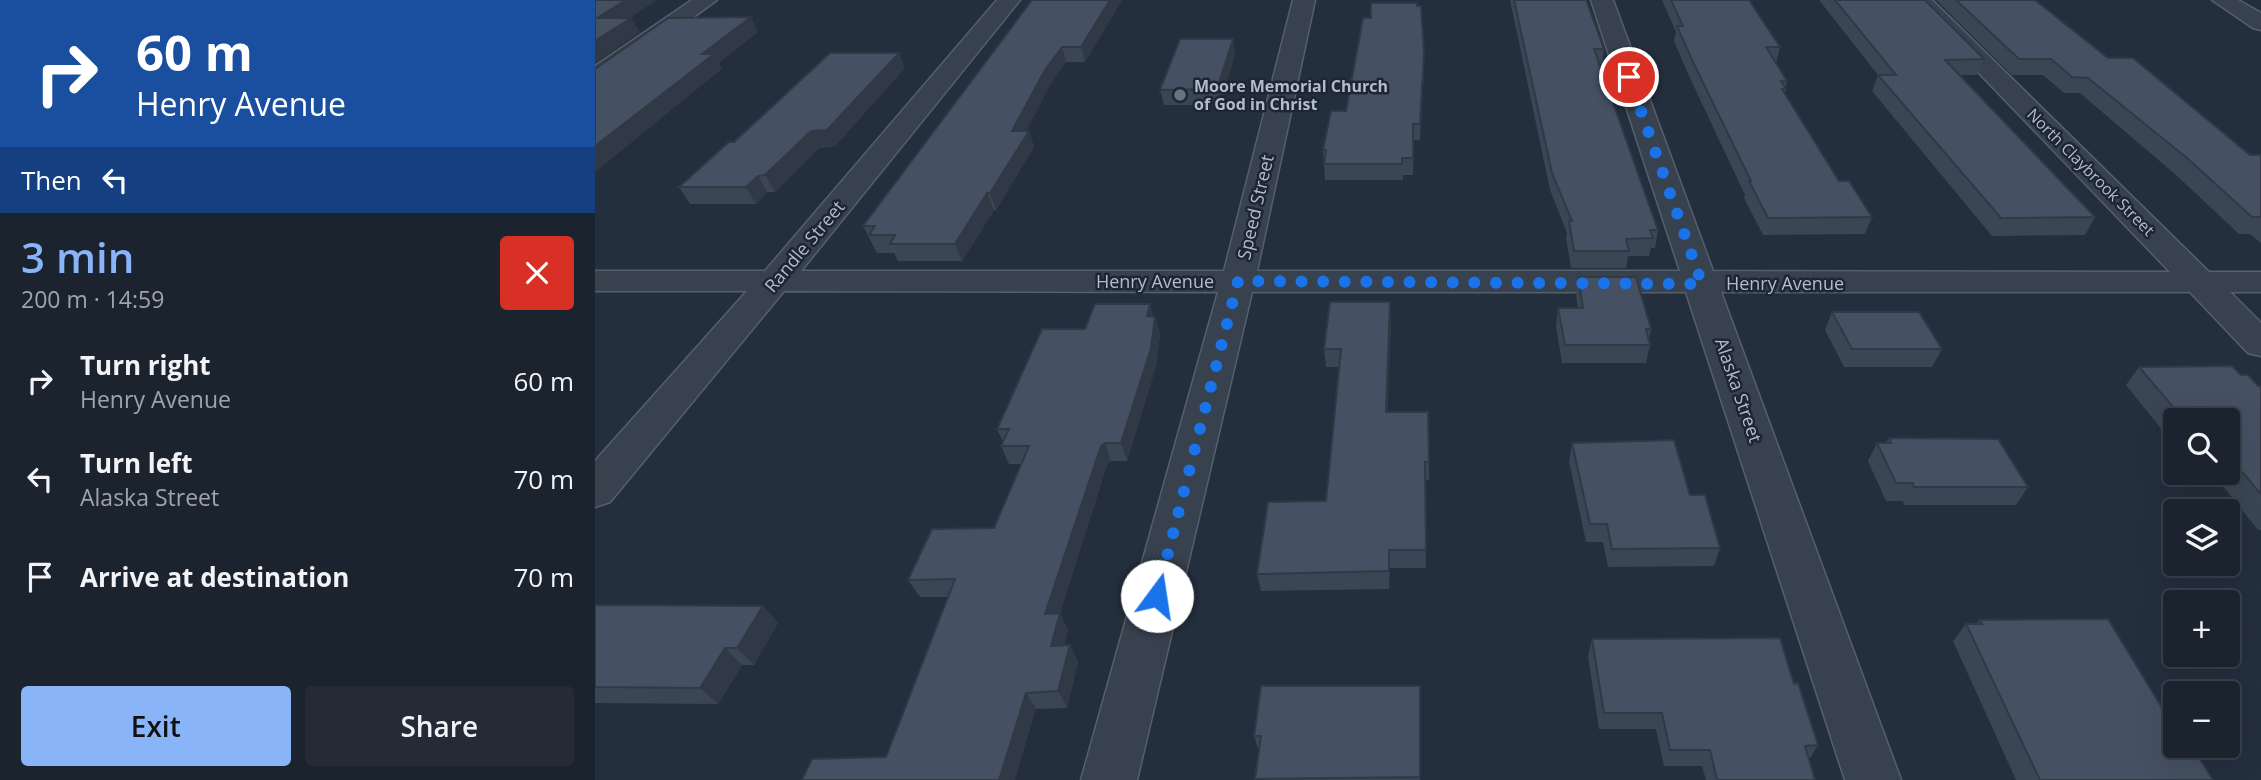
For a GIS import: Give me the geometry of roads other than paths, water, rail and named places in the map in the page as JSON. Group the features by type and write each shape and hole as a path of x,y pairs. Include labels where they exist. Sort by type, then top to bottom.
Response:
{"street":[{"path":"595,77 706,0"},
{"name":"Randle Street","path":"595,490 773,283 1009,0"},
{"name":"Speed Street","path":"1109,780 1238,281 1304,0"},
{"name":"Alaska Street","path":"1602,0 1873,780"},
{"name":"North Claybrook Street","path":"1920,0 2261,344"},
{"path":"2224,0 2261,23"},
{"name":"Henry Avenue","path":"595,281 1702,284 2261,282"}],"place":[{"name":"Moore Memorial Church of God in Christ","path":"1180,95"}]}
